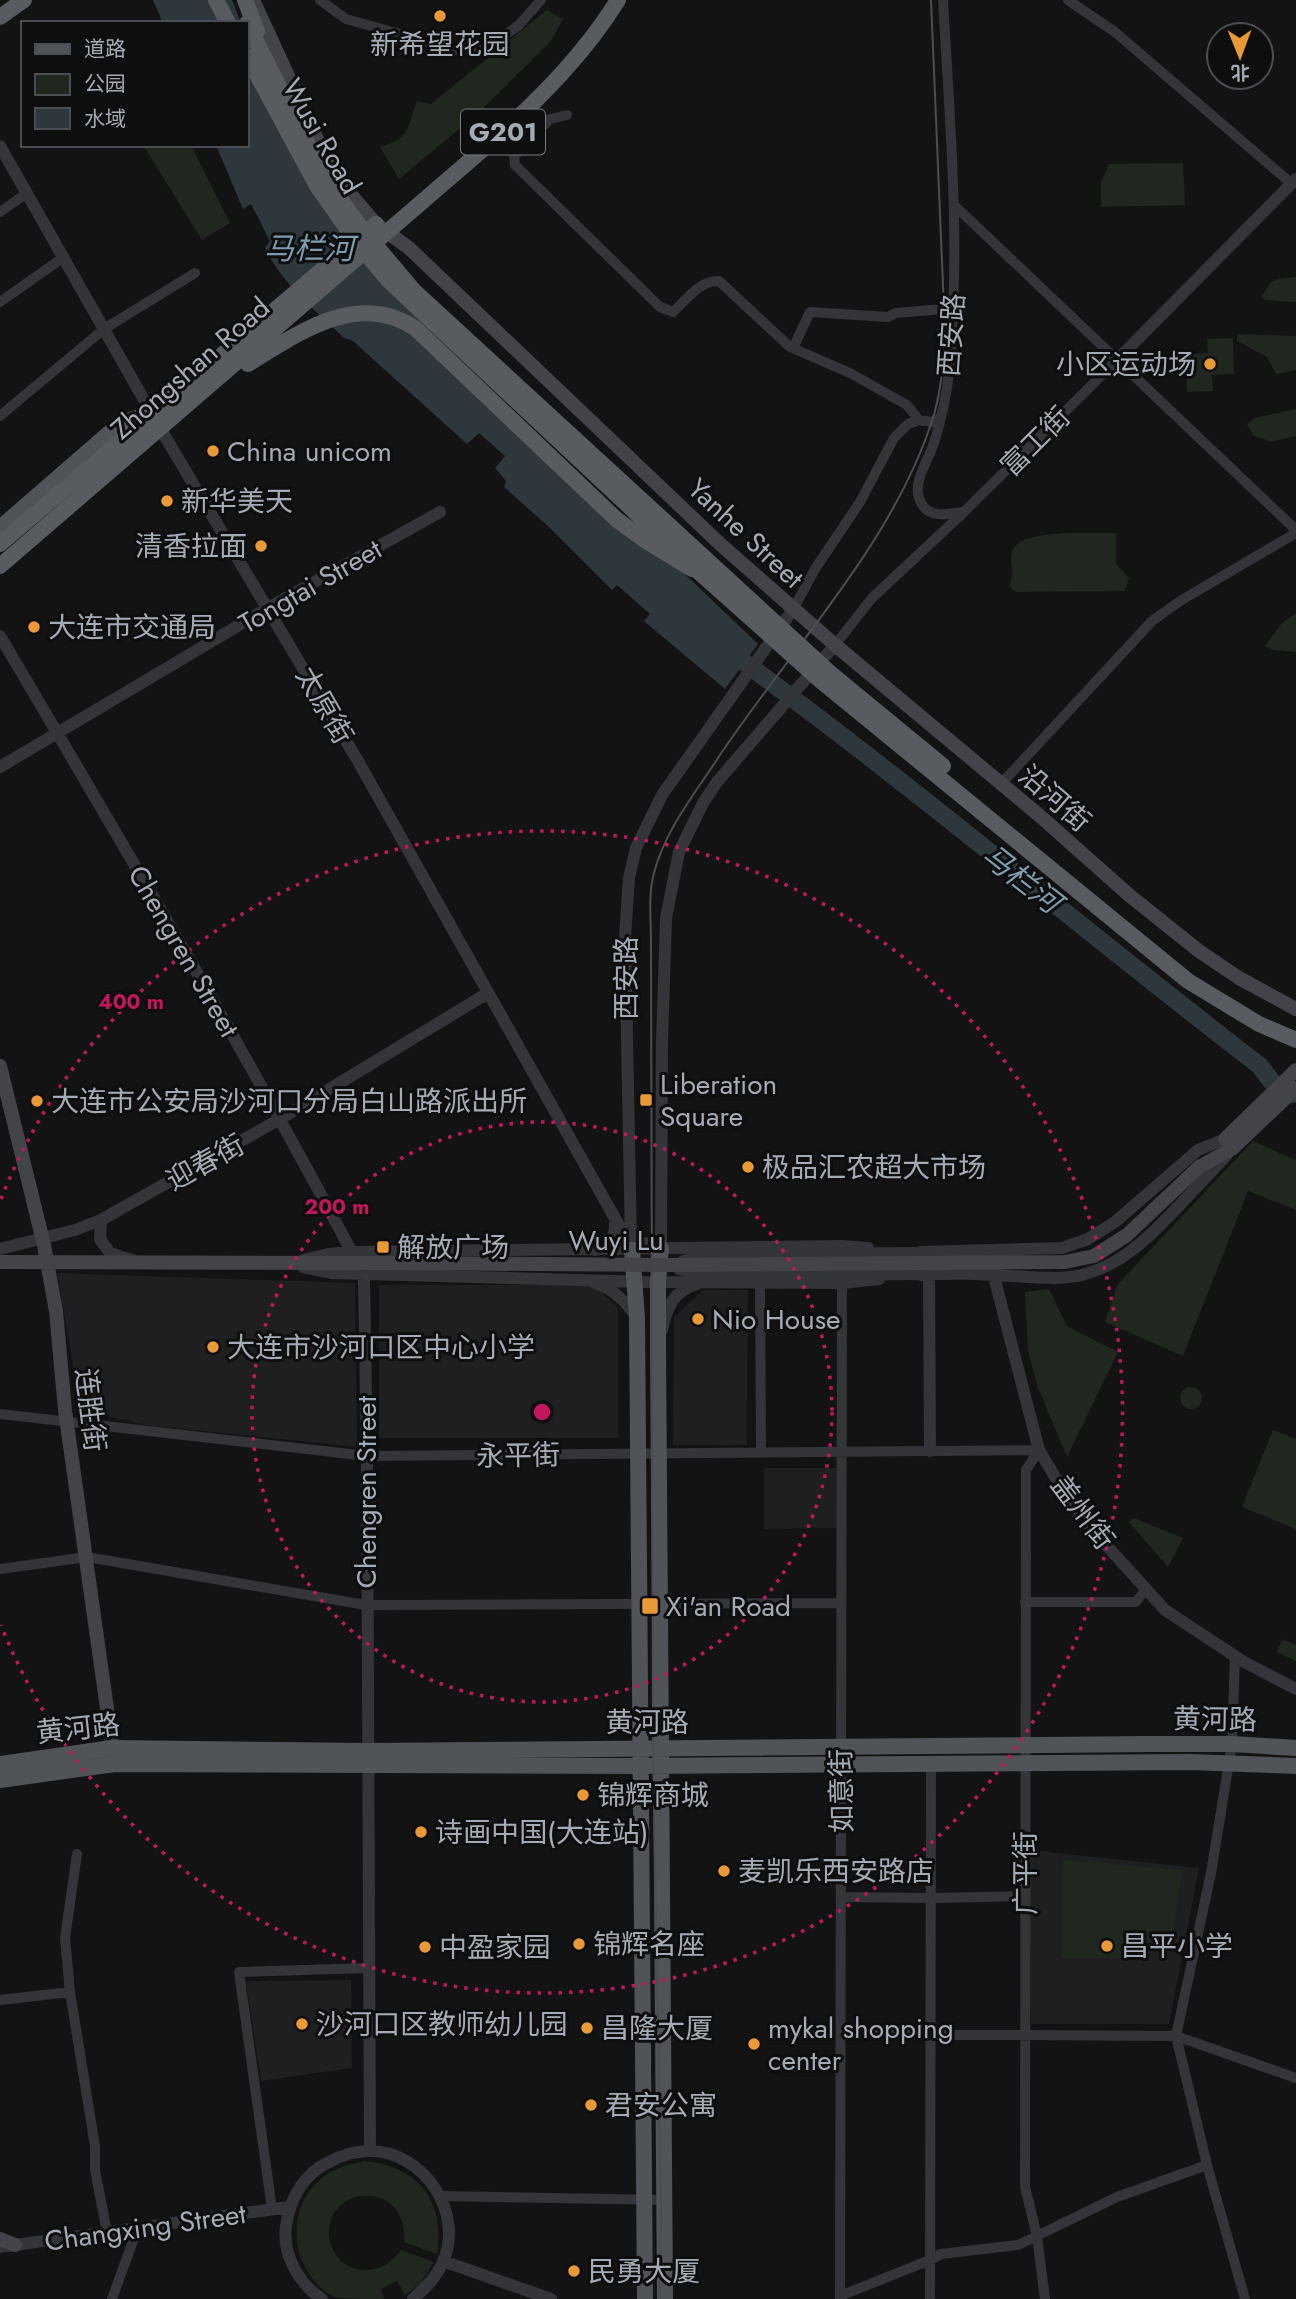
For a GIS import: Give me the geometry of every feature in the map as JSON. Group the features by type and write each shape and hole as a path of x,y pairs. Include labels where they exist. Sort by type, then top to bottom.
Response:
{"highway":[{"path":"0,17 24,0"},
{"path":"216,0 227,21"},
{"path":"235,0 246,21"},
{"path":"245,0 282,95"},
{"name":"Zhongshan Road","path":"0,544 156,421 382,228 531,106 595,35 618,0"},
{"path":"248,25 325,178 361,228 414,291 830,673 1193,974 1263,1017 1296,1031"},
{"path":"248,58 317,186 355,240 388,280 700,573 821,681 1188,981 1259,1024 1296,1040"},
{"name":"Zhongshan Road","path":"0,566 156,421 206,388 292,305"},
{"path":"206,388 327,320 364,312 401,318 415,328 616,519 674,560 700,573"}],"main road":[{"name":"Yanhe Street","path":"253,0 330,165 341,183 382,228 409,248 719,543 794,608"},
{"path":"0,528 122,422 156,421"},
{"name":"沿河街","path":"794,608 1129,895 1199,951 1239,978 1296,1009"},
{"name":"连胜街","path":"0,1066 42,1239 56,1311 67,1422 88,1556 114,1756"},
{"path":"1229,1144 1296,1070"},
{"path":"1229,1144 1296,1088"},
{"name":"Wuyi Lu","path":"0,1262 666,1265 1065,1262 1094,1256 1127,1235 1199,1167 1229,1144"},
{"path":"631,1245 637,1318 645,2299"},
{"path":"661,1248 658,1348 665,2299"},
{"name":"黄河路","path":"0,1764 114,1756 367,1758 640,1766 840,1756 931,1746 1232,1744 1296,1748"},
{"name":"黄河路","path":"367,1758 662,1748 931,1763 1229,1763 1296,1766"},
{"name":"黄河路","path":"0,1780 114,1756"},
{"path":"0,2239 8,2246"}],"street":[{"path":"320,0 346,19 457,50 494,43 518,26 541,0"},
{"name":"西安路","path":"631,1245 625,937 629,878 636,848 662,795 794,608 815,569 860,502 894,438 908,424 932,422 941,417 948,385 955,308 954,205 943,0"},
{"path":"1068,0 1115,32 1295,183"},
{"path":"566,115 550,120 514,156 515,164 660,307 673,312 710,281 719,281 772,332 793,348 850,373 907,405 919,421"},
{"name":"太原街","path":"0,146 156,421 358,761 621,1229 658,1281"},
{"name":"富工街","path":"835,645 872,598 964,512 1295,183"},
{"path":"0,212 27,193"},
{"path":"954,205 1296,532 1180,601 1152,621 1001,784"},
{"path":"0,302 64,257"},
{"path":"0,416 104,330 195,273"},
{"path":"793,348 810,312 888,317 896,313 955,308"},
{"path":"941,417 934,444 919,481 919,499 932,514 964,512"},
{"name":"Tongtai Street","path":"0,767 268,608 440,512"},
{"name":"Chengren Street","path":"0,636 219,1009 280,1119 363,1280 367,1456 370,2151"},
{"name":"西安路","path":"661,1248 662,1042 666,918 679,852 703,803 742,752 835,645"},
{"name":"迎春街","path":"0,1249 75,1230 101,1220 280,1119 488,993"},
{"path":"666,1265 714,1254 990,1252 1062,1248 1088,1240 1115,1222 1198,1150 1229,1144"},
{"path":"666,1265 713,1276 993,1274 1075,1277 1114,1264 1141,1245 1229,1144"},
{"path":"592,1251 602,1248 612,1239 615,1218"},
{"path":"661,1218 671,1237 717,1247"},
{"path":"101,1220 100,1240 110,1253 139,1262"},
{"path":"356,1263 592,1251 631,1245 661,1248 841,1246 930,1252"},
{"name":"盖州街","path":"990,1252 993,1274 1039,1450 1068,1497 1098,1536 1165,1610 1235,1655 1296,1689"},
{"path":"356,1263 633,1281 842,1283 929,1274"},
{"path":"929,1274 930,1451"},
{"path":"576,1279 594,1282 616,1293 624,1299 637,1318"},
{"path":"658,1348 671,1301 687,1287 708,1282"},
{"path":"760,1282 761,1452"},
{"name":"如意街","path":"841,2298 842,1283"},
{"name":"永平街","path":"0,1414 367,1456 1039,1450"},
{"name":"广平街","path":"1039,1450 1026,1470 1025,2187 1037,2236 1045,2299"},
{"path":"0,1569 88,1556 366,1605 841,1603"},
{"path":"1025,1602 1136,1602 1146,1589"},
{"path":"1235,1655 1232,1744 1211,1873 1176,2036 1207,2165 1245,2299"},
{"path":"930,2299 931,1746"},
{"path":"77,1854 65,1938 70,1992 95,2146 95,2170 107,2232"},
{"path":"842,1896 1025,1896"},
{"path":"272,2209 239,1972 369,1968"},
{"path":"0,2000 70,1992"},
{"path":"841,2034 1176,2036 1296,2078"},
{"path":"322,2299 298,2276 289,2254 286,2231 289,2207 302,2184 320,2166 344,2154 370,2151 392,2155 411,2164 428,2178 440,2196 447,2217 449,2239 443,2261 430,2284 413,2299"},
{"path":"841,2298 942,2254 1018,2245 1117,2197 1207,2165"},
{"path":"440,2196 665,2200"},
{"name":"Changxing Street","path":"8,2246 289,2207"},
{"path":"112,2299 138,2227"},
{"path":"443,2261 551,2299"}],"shaded area":[{"name":"大连市沙河口区中心小学","path":"57,1273 355,1283 357,1447 145,1425 81,1410"},
{"path":"379,1285 592,1285 618,1307 618,1438 379,1438"},
{"path":"703,1290 748,1290 747,1445 673,1445 674,1317"},
{"path":"764,1468 837,1468 837,1528 764,1529"},
{"name":"昌平小学","path":"1029,1850 1199,1868 1169,2024 1031,2024"},
{"name":"沙河口区教师幼儿园","path":"351,1980 352,2068 261,2081 246,1981"}],"green space":[{"path":"547,10 563,19 551,41 477,114 399,179 380,147 402,136 409,125 417,101 431,104"},
{"path":"144,147 192,147 230,223 202,240"},
{"path":"1183,163 1185,205 1101,207 1101,182 1109,164"},
{"path":"1296,277 1296,302 1264,300 1262,297 1271,282"},
{"path":"1237,334 1296,336 1296,370 1276,374 1267,357 1237,341"},
{"name":"小区运动场","path":"1233,338 1234,374 1212,375 1213,391 1187,392 1185,354 1208,353 1207,339"},
{"path":"1296,409 1296,436 1271,442 1253,435 1247,424 1255,418"},
{"path":"1063,533 1116,533 1116,564 1129,578 1125,591 1016,592 1009,586 1012,577 1012,552 1022,541"},
{"path":"1296,613 1296,652 1273,650 1265,646 1282,623"},
{"path":"1253,1141 1296,1160 1296,1210 1248,1191 1183,1356 1105,1322 1117,1285"},
{"path":"1049,1289 1067,1326 1118,1352 1067,1457 1038,1388 1028,1351 1025,1292"},
{"path":"1191,1387 1199,1390 1202,1398 1199,1406 1191,1409 1183,1406 1180,1398 1183,1390"},
{"path":"1273,1430 1296,1439 1296,1529 1242,1507"},
{"path":"1134,1518 1183,1538 1168,1567 1129,1522"},
{"path":"1282,1639 1296,1645 1296,1661 1277,1652"},
{"path":"1063,1860 1183,1870 1172,1936 1152,1933 1148,1958 1061,1958"},
{"path":"365,2161 400,2170 424,2190 432,2202 437,2218 437,2254 404,2242 402,2222 394,2208 382,2199 368,2196 353,2198 340,2206 332,2218 330,2243 340,2260 356,2269 372,2270 380,2267 401,2250 434,2262 420,2284 405,2295 397,2281 381,2289 384,2299 335,2297 316,2283 301,2259 296,2232 302,2205 308,2193 317,2182 333,2171"}],"water":[{"path":"153,0 232,0 240,21 162,21"},
{"name":"马栏河","path":"248,39 391,293 758,644 725,689 644,621 650,614 617,585 612,590 504,487 506,481 495,468 505,456 479,433 467,444 353,341 344,338 300,296 265,248 270,241 251,204 243,209 217,147 248,147"}],"waterway":[{"name":"马栏河","path":"745,663 875,762 1260,1066 1272,1082 1293,1094"}],"tram line":[{"path":"660,2299 661,2199 653,1748 651,890 659,857 681,813 746,718 864,556 913,469 931,424 941,381 944,309 931,0"}],"place":[{"name":"新希望花园","path":"440,16"},
{"name":"小区运动场","path":"1210,364"},
{"name":"China unicom","path":"213,451"},
{"name":"新华美天","path":"167,501"},
{"name":"清香拉面","path":"261,546"},
{"name":"大连市交通局","path":"34,627"},
{"name":"Liberation Square","path":"646,1100"},
{"name":"大连市公安局沙河口分局白山路派出所","path":"37,1101"},
{"name":"极品汇农超大市场","path":"748,1167"},
{"name":"解放广场","path":"383,1247"},
{"name":"Nio House","path":"698,1319"},
{"name":"大连市沙河口区中心小学","path":"213,1347"},
{"name":"Xi'an Road","path":"650,1606"},
{"name":"锦辉商城","path":"583,1795"},
{"name":"诗画中国(大连站)","path":"421,1832"},
{"name":"麦凯乐西安路店","path":"724,1871"},
{"name":"锦辉名座","path":"579,1944"},
{"name":"昌平小学","path":"1107,1946"},
{"name":"中盈家园","path":"425,1947"},
{"name":"沙河口区教师幼儿园","path":"302,2024"},
{"name":"昌隆大厦","path":"587,2028"},
{"name":"mykal shopping center","path":"754,2044"},
{"name":"君安公寓","path":"591,2105"},
{"name":"民勇大厦","path":"574,2271"}]}
